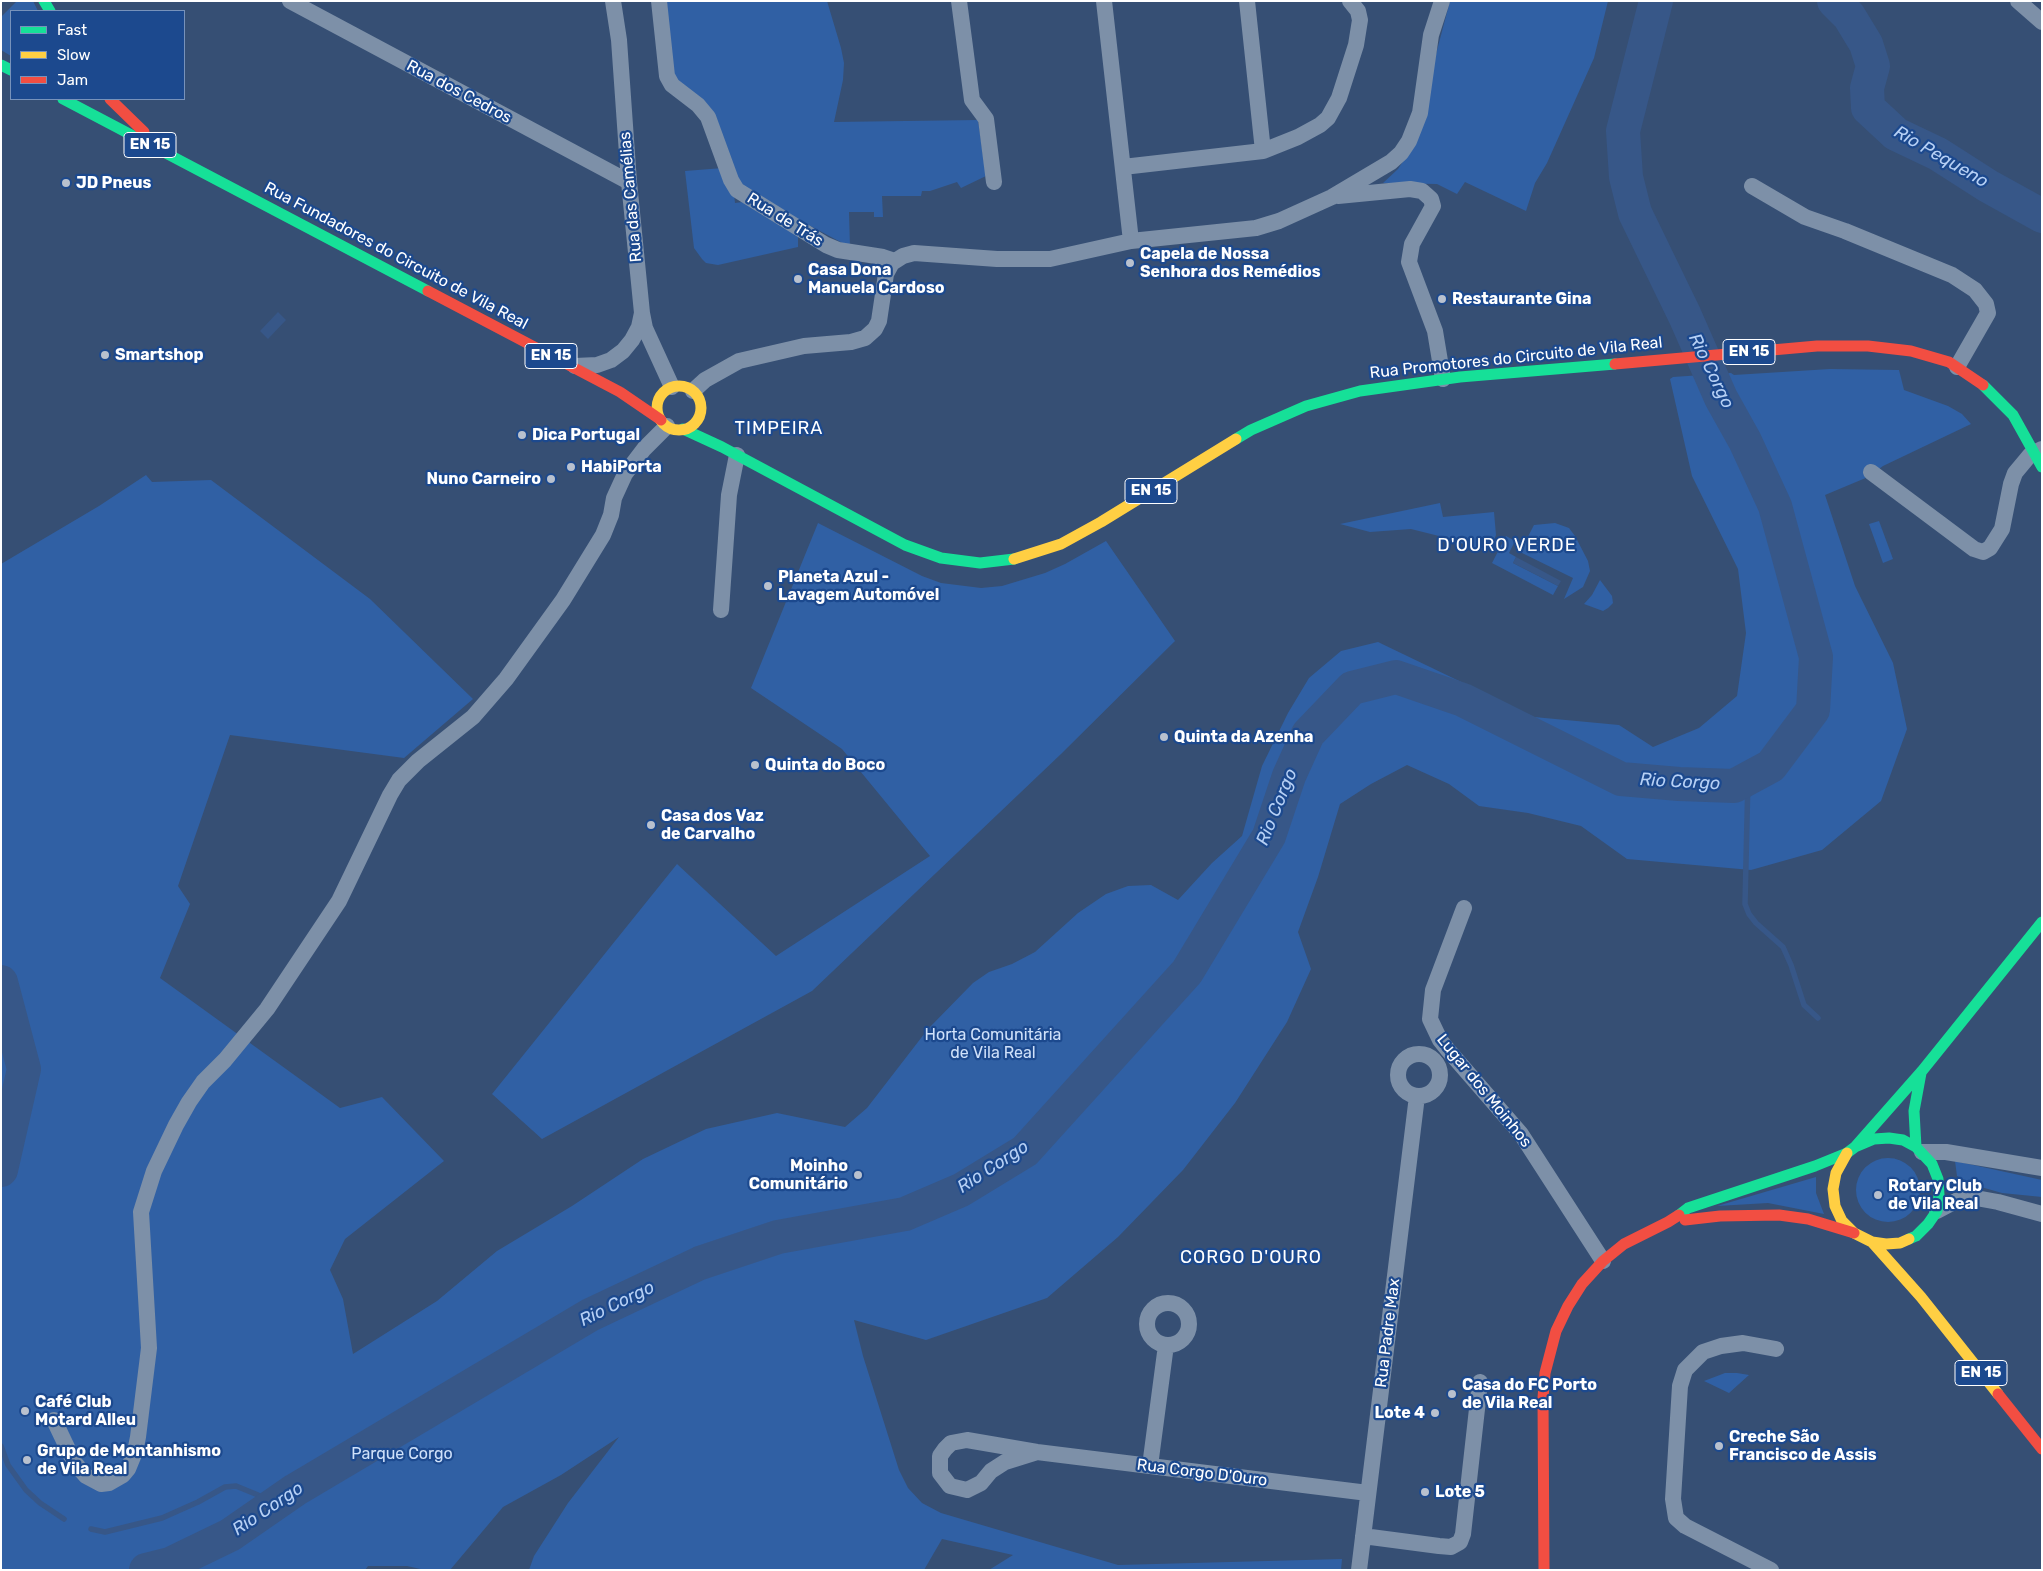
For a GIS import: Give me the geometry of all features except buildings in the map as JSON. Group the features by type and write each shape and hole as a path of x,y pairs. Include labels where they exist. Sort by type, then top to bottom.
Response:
{"main road":[{"name":"Rua Fundadores do Circuito de Vila Real","path":"65,100 620,392 670,425 722,447"},
{"name":"Rua Fundadores do Circuito de Vila Real","path":"111,100 132,122 160,144 237,192"},
{"name":"Rua Promotores do Circuito de Vila Real","path":"722,447 883,534 917,550 941,558 968,562 1008,561 1034,554 1074,537 1238,438 1276,418 1341,395 1396,384 1443,378 1817,346 1868,346 1901,349 1936,357 1957,366"},
{"name":"EN 15","path":"1957,366 1974,377 1998,398 2013,415 2038,450 2042,467"},
{"name":"EN 15","path":"657,393 679,386 693,391 700,402 699,416 722,447"},
{"name":"Rua Fundadores do Circuito de Vila Real","path":"620,392 657,393"},
{"path":"657,393 658,412 670,425 690,426 699,416"},
{"name":"EN 15","path":"1922,1072 1914,1111 1919,1149 1932,1164 1938,1179 1939,1195 1937,1210 1916,1241 1886,1244 1872,1242 1854,1233 1842,1221 1835,1206 1833,1189 1836,1173 1851,1150 1922,1072 2042,922"},
{"path":"1544,1570 1543,1398 1548,1358 1556,1331 1568,1306 1590,1274 1630,1240 1668,1222 1694,1206 1758,1186 1851,1150 1874,1139 1903,1140 1919,1149"},
{"path":"1668,1222 1720,1216 1779,1215 1808,1220 1854,1233"},
{"name":"EN 15","path":"1872,1242 1921,1297 2042,1449"},
{"name":"EN 15","path":"1913,1273 1921,1297"}],"street":[{"name":"Rua dos Cedros","path":"290,1 629,182"},
{"name":"Rua das Camélias","path":"613,1 619,40 629,182 642,313 657,393"},
{"name":"Rua de Trás","path":"659,1 667,76 672,85 698,105 708,117 736,190 826,245 838,250 883,257 895,261"},
{"path":"960,1 972,100 986,119 994,182"},
{"path":"1104,1 1131,241"},
{"path":"1247,1 1263,151"},
{"path":"1123,167 1263,151 1310,132 1328,118 1344,87 1359,31 1360,20 1358,11 1350,1"},
{"path":"693,391 705,380 739,361 804,346 851,342 865,338 877,325 884,279 890,266 903,256 914,254 1037,260 1063,257 1131,241 1256,228 1279,221 1332,197 1391,162 1401,153 1409,141 1420,113 1431,34 1442,1"},
{"path":"2018,1 2042,22"},
{"path":"1752,186 1805,217 1952,275 1975,290 1986,304 1988,313 1957,366"},
{"path":"1332,197 1414,189 1426,193 1433,206 1412,244 1409,262 1435,331 1443,378"},
{"path":"568,365 583,367 611,360 623,351 632,340 639,327 642,313"},
{"path":"54,1420 74,1462 86,1476 101,1484 109,1483 116,1480 128,1469 135,1452 138,1437 148,1348 141,1212 154,1171 176,1126 203,1082 225,1060 267,1009 339,901 399,780 418,761 473,716 506,679 563,600 603,535 611,515 614,498 625,474 644,449 670,425"},
{"path":"1871,472 1974,549 1983,552 1990,548 2002,529 2015,473 2038,450"},
{"path":"721,610 729,495 737,456"},
{"name":"Lugar dos Moinhos","path":"1464,908 1433,990 1430,1019 1440,1040 1521,1134 1603,1261"},
{"name":"Rua Padre Max","path":"1359,1570 1417,1096"},
{"path":"1919,1149 2042,1168"},
{"path":"1937,1210 1956,1201 1976,1198 2042,1214"},
{"path":"1772,1570 1685,1526 1676,1518 1673,1499 1680,1386 1685,1370 1703,1352 1721,1346 1743,1343 1776,1349"},
{"path":"1150,1466 1166,1345"},
{"path":"1363,1536 1451,1547 1460,1542 1463,1534 1480,1382"},
{"name":"Rua Corgo D'Ouro","path":"1037,1452 1005,1462 991,1471 981,1483 967,1490 950,1486 940,1473 940,1456 951,1444 959,1440 1037,1452 1368,1493"}],"green space":[{"path":"17,1 33,1 38,10 10,10 10,55 1,50 1,17"},
{"path":"663,1 827,1 844,63 843,80 834,122 978,120 986,176 961,188 957,182 930,191 922,191 921,196 882,196 883,217 874,217 874,212 849,212 850,247 737,187 711,110 671,78"},
{"path":"1450,1 1608,1 1594,58 1547,163 1535,183 1526,211 1465,182 1457,194 1437,184 1383,183 1398,169 1411,149"},
{"path":"723,168 733,185 735,203 750,201 798,232 798,247 718,265 706,263 702,259 694,248 685,171"},
{"path":"1830,369 1899,370 1904,390 1948,406 1962,414 1971,424 1883,466 1868,477 1825,495 1855,586 1893,663 1907,729 1881,801 1822,850 1751,870 1627,859 1581,826 1528,813 1479,806 1449,784 1407,765 1371,784 1340,804 1318,877 1298,932 1311,969 1287,1022 1235,1103 1183,1170 1118,1237 1047,1298 926,1340 854,1320 863,1356 899,1470 908,1488 922,1503 941,1513 1118,1565 1342,1559 1341,1570 989,1570 1013,1555 942,1539 924,1570 529,1570 534,1556 568,1503 619,1437 561,1475 503,1507 450,1570 425,1570 407,1566 368,1566 365,1570 1,1570 1,564 99,506 146,475 152,482 211,480 370,599 473,699 404,758 230,735 178,886 190,904 160,978 340,1108 382,1097 444,1161 345,1239 330,1270 343,1299 353,1354 437,1301 497,1251 572,1206 643,1159 706,1129 777,1113 845,1127 867,1108 928,1029 973,983 989,972 1012,964 1035,952 1078,913 1106,894 1128,886 1151,885 1178,900 1212,863 1242,836 1262,766 1288,713 1309,678 1341,651 1378,642 1534,717 1619,725 1653,747 1699,728 1737,696 1746,633 1738,569 1692,476 1670,379 1673,377 1731,373 1734,375"},
{"path":"1440,503 1443,517 1494,512 1496,535 1492,544 1478,550 1451,539 1411,529 1370,532 1340,524"},
{"path":"1879,521 1893,559 1883,563 1869,524"},
{"path":"818,523 922,576 941,583 981,588 1002,586 1045,573 1106,541 1175,641 1061,754 812,991 542,1139 492,1094 677,864 776,956 930,856 842,749 751,688"},
{"path":"1555,523 1569,528 1575,536 1588,561 1590,571 1583,587 1564,599 1573,578 1520,552 1534,525"},
{"path":"1506,536 1515,541 1509,553 1516,557 1513,563 1558,586 1553,595 1492,563"},
{"path":"1600,580 1612,596 1613,603 1603,611 1584,604 1592,595"},
{"path":"1888,1158 1906,1164 1914,1172 1920,1190 1914,1208 1906,1216 1888,1222 1870,1216 1862,1208 1856,1190 1862,1172 1870,1164"},
{"path":"1955,1161 2042,1180 2042,1197 2002,1193 1974,1185 1957,1176"},
{"path":"1816,1177 1816,1193 1824,1214 1768,1203 1717,1206"},
{"path":"1725,1373 1749,1375 1729,1393 1704,1381"}],"shaded area":[{"path":"278,312 286,320 268,339 260,331"},
{"path":"1516,557 1561,581 1558,586 1513,563"}],"waterway":[{"name":"Rio Corgo","path":"146,1570 170,1564 230,1535 295,1490 590,1315 700,1263 778,1237 905,1214 961,1190 1025,1151 1187,972 1269,836 1289,776 1308,734 1352,688 1396,677 1463,700 1621,779 1734,786 1771,766 1813,710 1816,657 1775,506 1745,441 1721,398 1685,316 1635,213 1626,177 1623,131 1656,1"},
{"name":"Rio Pequeno","path":"1834,1 1849,16 1866,44 1873,66 1867,88 1868,108 1896,134 1938,154 1988,186 2042,216"},
{"path":"1748,778 1745,904 1749,914 1756,923 1783,947 1804,1005 1818,1018"},
{"name":"Rio Corgo","path":"1,982 24,1069 1,1170"},
{"path":"1,1446 8,1465 26,1490 40,1503 64,1519"},
{"path":"91,1529 105,1532 162,1518 198,1502 225,1487 236,1486 258,1495 271,1506"}],"traffic: fast":[{"path":"44,1 49,10"},
{"path":"1,65 10,70"},
{"path":"65,100 428,291"},
{"path":"1236,439 1251,430 1306,406 1360,391 1460,377 1615,364"},
{"path":"1983,385 2013,415 2042,467"},
{"path":"683,429 722,447 905,545 941,558 980,563 1014,559"},
{"path":"1855,1147 1922,1071 2042,922"},
{"path":"1916,1147 1914,1111 1921,1073"},
{"path":"1679,1215 1688,1208 1815,1166 1874,1139 1889,1138 1903,1140 1916,1147 1932,1164 1938,1179 1937,1211 1928,1224 1916,1236 1909,1239"}],"traffic: slow":[{"path":"679,386 691,390 697,396 701,408 697,420 691,426 679,430 667,426 661,420 657,408 661,396 667,390 679,386"},
{"path":"1014,559 1061,544 1101,522 1236,439"},
{"path":"1847,1153 1836,1173 1833,1189 1835,1206 1842,1221 1854,1233 1872,1242 1900,1243 1909,1239"},
{"path":"1872,1242 1921,1297 1998,1394"}],"traffic: jam":[{"path":"111,100 144,132"},
{"path":"428,291 620,392 661,420"},
{"path":"1615,364 1817,346 1868,346 1911,351 1949,362 1983,385"},
{"path":"1544,1570 1543,1398 1545,1373 1556,1331 1568,1306 1582,1284 1603,1261 1624,1244 1679,1215"},
{"path":"1685,1220 1720,1216 1779,1215 1808,1219 1854,1233"},
{"path":"1998,1394 2042,1449"}],"place":[{"name":"JD Pneus","path":"66,183"},
{"name":"Capela de Nossa Senhora dos Remédios","path":"1130,263"},
{"name":"Casa Dona Manuela Cardoso","path":"798,279"},
{"name":"Restaurante Gina","path":"1442,299"},
{"name":"Smartshop","path":"105,355"},
{"name":"Dica Portugal","path":"522,435"},
{"name":"HabiPorta","path":"571,467"},
{"name":"Nuno Carneiro","path":"551,479"},
{"name":"Planeta Azul - Lavagem Automóvel","path":"768,586"},
{"name":"Quinta da Azenha","path":"1164,737"},
{"name":"Quinta do Boco","path":"755,765"},
{"name":"Casa dos Vaz de Carvalho","path":"651,825"},
{"name":"Moinho Comunitário","path":"858,1175"},
{"name":"Rotary Club de Vila Real","path":"1878,1195"},
{"name":"Casa do FC Porto de Vila Real","path":"1452,1394"},
{"name":"Café Club Motard Alleu","path":"25,1411"},
{"name":"Lote 4","path":"1435,1413"},
{"name":"Creche São Francisco de Assis","path":"1719,1446"},
{"name":"Grupo de Montanhismo de Vila Real","path":"27,1460"},
{"name":"Lote 5","path":"1425,1492"}],"district":[{"name":"TIMPEIRA","path":"779,429"},
{"name":"D'OURO VERDE","path":"1507,546"},
{"name":"CORGO D'OURO","path":"1251,1258"}],"park label":[{"name":"Horta Comunitária de Vila Real","path":"993,1044"},
{"name":"Parque Corgo","path":"402,1454"}]}
